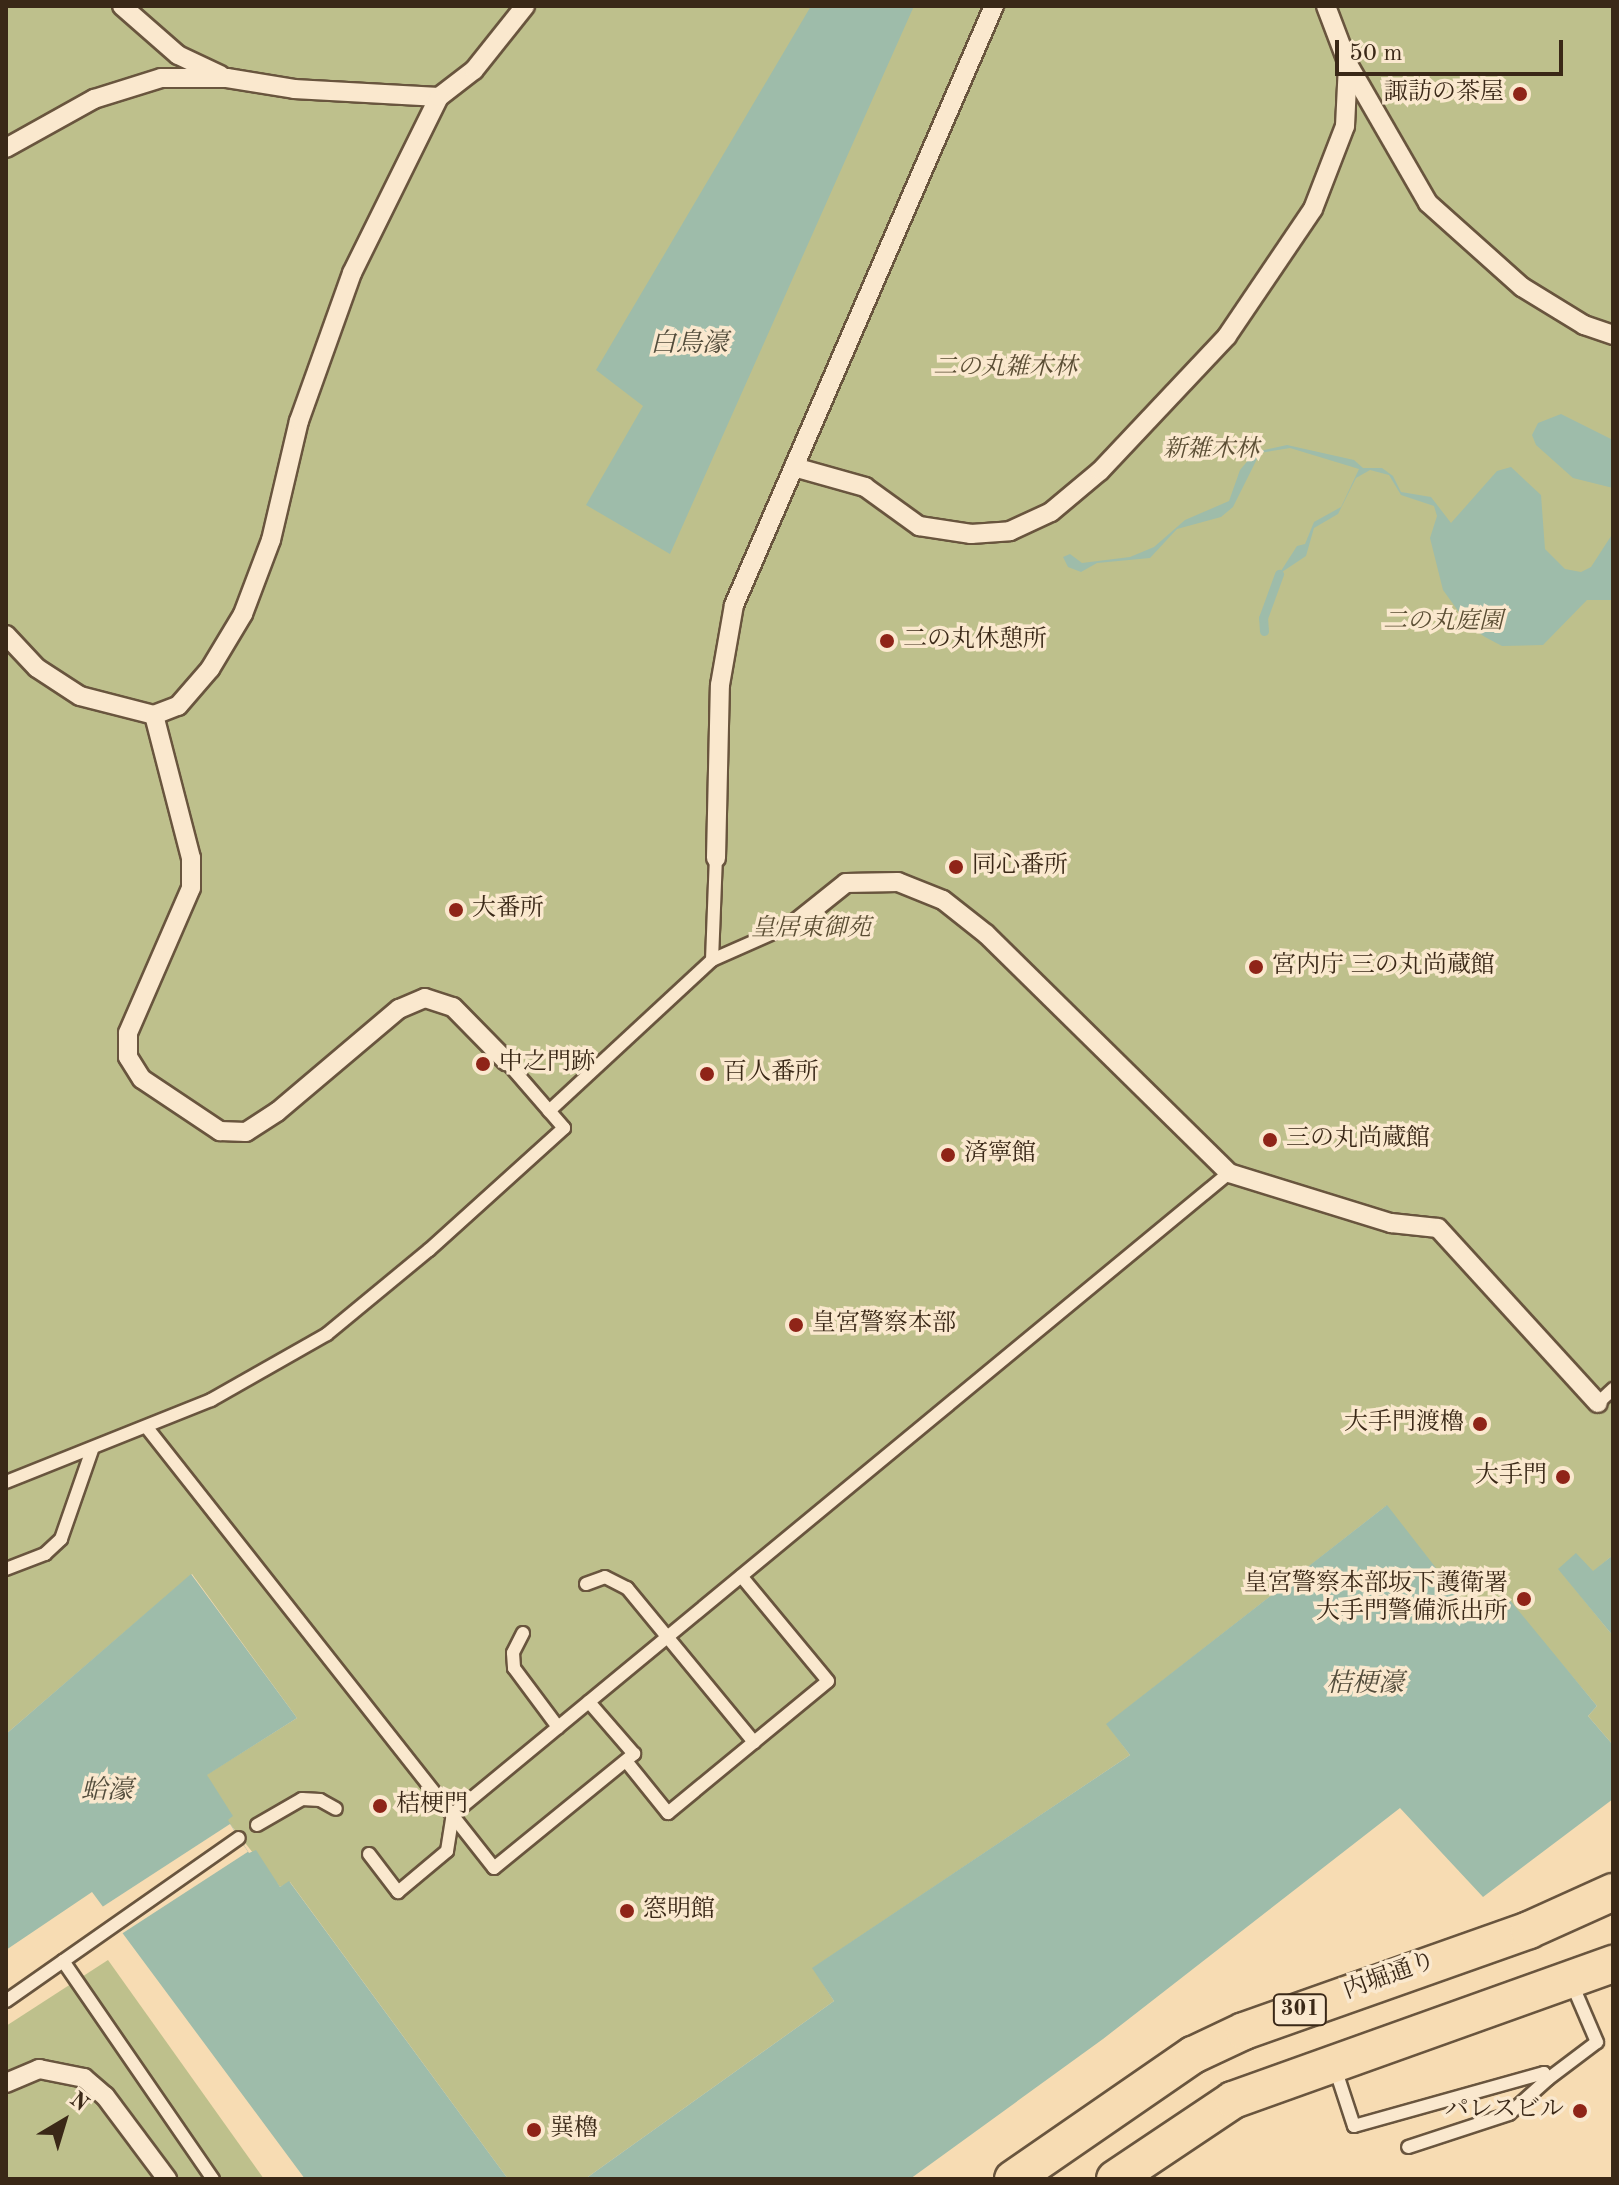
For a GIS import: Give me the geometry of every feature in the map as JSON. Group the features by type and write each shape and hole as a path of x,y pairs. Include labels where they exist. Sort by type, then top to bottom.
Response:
{"main road":[{"name":"内堀通り","path":"1013,2179 1193,2055 1244,2031 1529,1930 1613,1892"},
{"name":"301","path":"1115,2179 1233,2100 1333,2061 1613,1964"}],"street":[{"path":"122,6 178,55 227,78"},
{"path":"6,635 37,668 80,696 154,715 178,706 210,669 243,614 271,540 299,421 352,273 439,97 474,70 525,6"},
{"path":"716,858 720,685 734,605 994,6"},
{"path":"1326,6 1348,64 1428,203 1522,287 1584,325 1613,335"},
{"path":"794,467 865,487 919,526 948,533 1010,531 1051,512 1100,471 1149,420 1227,336 1268,280 1328,176 1345,126 1348,64"},
{"path":"6,148 39,127 121,91 161,78 227,78 294,89 439,97"},
{"path":"154,715 191,858 191,888 128,1033 128,1057 142,1079 220,1131 246,1132 277,1112 399,1009 425,998 453,1007 506,1061"},
{"path":"796,923 846,883 898,882 943,900 986,934 1229,1173 1391,1223 1438,1228 1598,1403"},
{"path":"6,2083 39,2069 84,2078 105,2096 167,2179"}],"lane":[{"path":"712,960 716,858"},
{"path":"549,1111 712,960 796,923"},
{"path":"6,1482 148,1429 327,1334 429,1250 564,1128 506,1061"},
{"path":"369,1854 398,1892 447,1851 453,1814 1229,1173"},
{"path":"1598,1403 1613,1389"},
{"path":"148,1429 494,1868 634,1754 589,1702"},
{"path":"6,1569 45,1554 61,1539 92,1450"},
{"path":"626,1761 668,1813 828,1681 741,1576"},
{"path":"586,1584 597,1577 621,1582 754,1742"},
{"path":"523,1633 513,1653 514,1668 558,1727"},
{"path":"257,1825 302,1799 320,1800 336,1809"},
{"path":"6,2001 239,1838"},
{"path":"63,1961 213,2179"},
{"path":"1408,2147 1509,2114 1597,2042 1570,1981"},
{"path":"1333,2061 1354,2126 1544,2073 1548,2079"}],"green space":[{"name":"皇居東御苑","path":"6,6 1613,6 1613,1555 1593,1572 1559,1569 1613,1636 1613,1745 1588,1716 1597,1706 1503,1594 1475,1618 1386,1506 1107,1724 1130,1755 813,1968 834,2001 585,2179 508,2179 290,1882 280,1887 227,1820 232,1816 206,1775 297,1718 192,1574 6,1734"},
{"path":"108,1960 264,2179 6,2179 6,2026"}],"water":[{"name":"白鳥濠","path":"811,6 914,6 670,554 586,505 643,406 596,370"},
{"path":"1561,414 1613,440 1613,488 1573,478 1536,445 1532,435 1538,423"},
{"path":"1287,445 1354,460 1363,468 1382,468 1393,476 1401,492 1431,497 1451,523 1497,471 1511,467 1541,495 1545,549 1565,569 1581,572 1591,567 1613,533 1613,600 1587,600 1543,645 1502,646 1485,637 1469,626 1443,590 1430,538 1437,516 1434,506 1401,495 1389,475 1370,470 1356,478 1338,514 1314,528 1306,556 1279,574 1297,546 1305,544 1314,522 1341,507 1359,469 1290,448 1260,453 1233,507 1221,517 1177,529 1150,558 1097,563 1081,572 1068,567 1063,557 1070,554 1082,563 1130,557 1154,547 1185,520 1229,501 1240,470 1255,452"},
{"name":"桔梗濠","path":"1387,1505 1475,1618 1504,1593 1597,1706 1588,1716 1613,1745 1613,1799 1483,1897 1400,1808 1103,2039 910,2179 585,2179 834,2001 812,1968 1130,1755 1106,1724"},
{"path":"1576,1553 1593,1571 1613,1555 1613,1636 1558,1569"},
{"name":"蛤濠","path":"191,1574 297,1718 207,1775 233,1816 228,1820 249,1853 256,1850 280,1887 289,1881 508,2179 305,2179 92,1892 6,1950 6,1734"}],"pier":[{"path":"230,1824 248,1852 117,1937 99,1909"}],"waterway":[{"path":"1264,631 1263,618 1279,574"}],"place":[{"name":"諏訪の茶屋","path":"1520,94"},
{"name":"二の丸休憩所","path":"887,641"},
{"name":"同心番所","path":"956,867"},
{"name":"大番所","path":"456,910"},
{"name":"宮内庁 三の丸尚蔵館","path":"1256,967"},
{"name":"中之門跡","path":"483,1064"},
{"name":"百人番所","path":"707,1074"},
{"name":"三の丸尚蔵館","path":"1270,1140"},
{"name":"済寧館","path":"948,1155"},
{"name":"皇宮警察本部","path":"796,1325"},
{"name":"大手門渡櫓","path":"1480,1424"},
{"name":"大手門","path":"1563,1477"},
{"name":"皇宮警察本部坂下護衛署 大手門警備派出所","path":"1524,1599"},
{"name":"桔梗門","path":"380,1806"},
{"name":"窓明館","path":"627,1911"},
{"name":"パレスビル","path":"1580,2111"},
{"name":"巽櫓","path":"534,2130"}],"park label":[{"name":"二の丸雑木林","path":"1005,369"},
{"name":"新雑木林","path":"1211,451"},
{"name":"二の丸庭園","path":"1443,623"}]}
